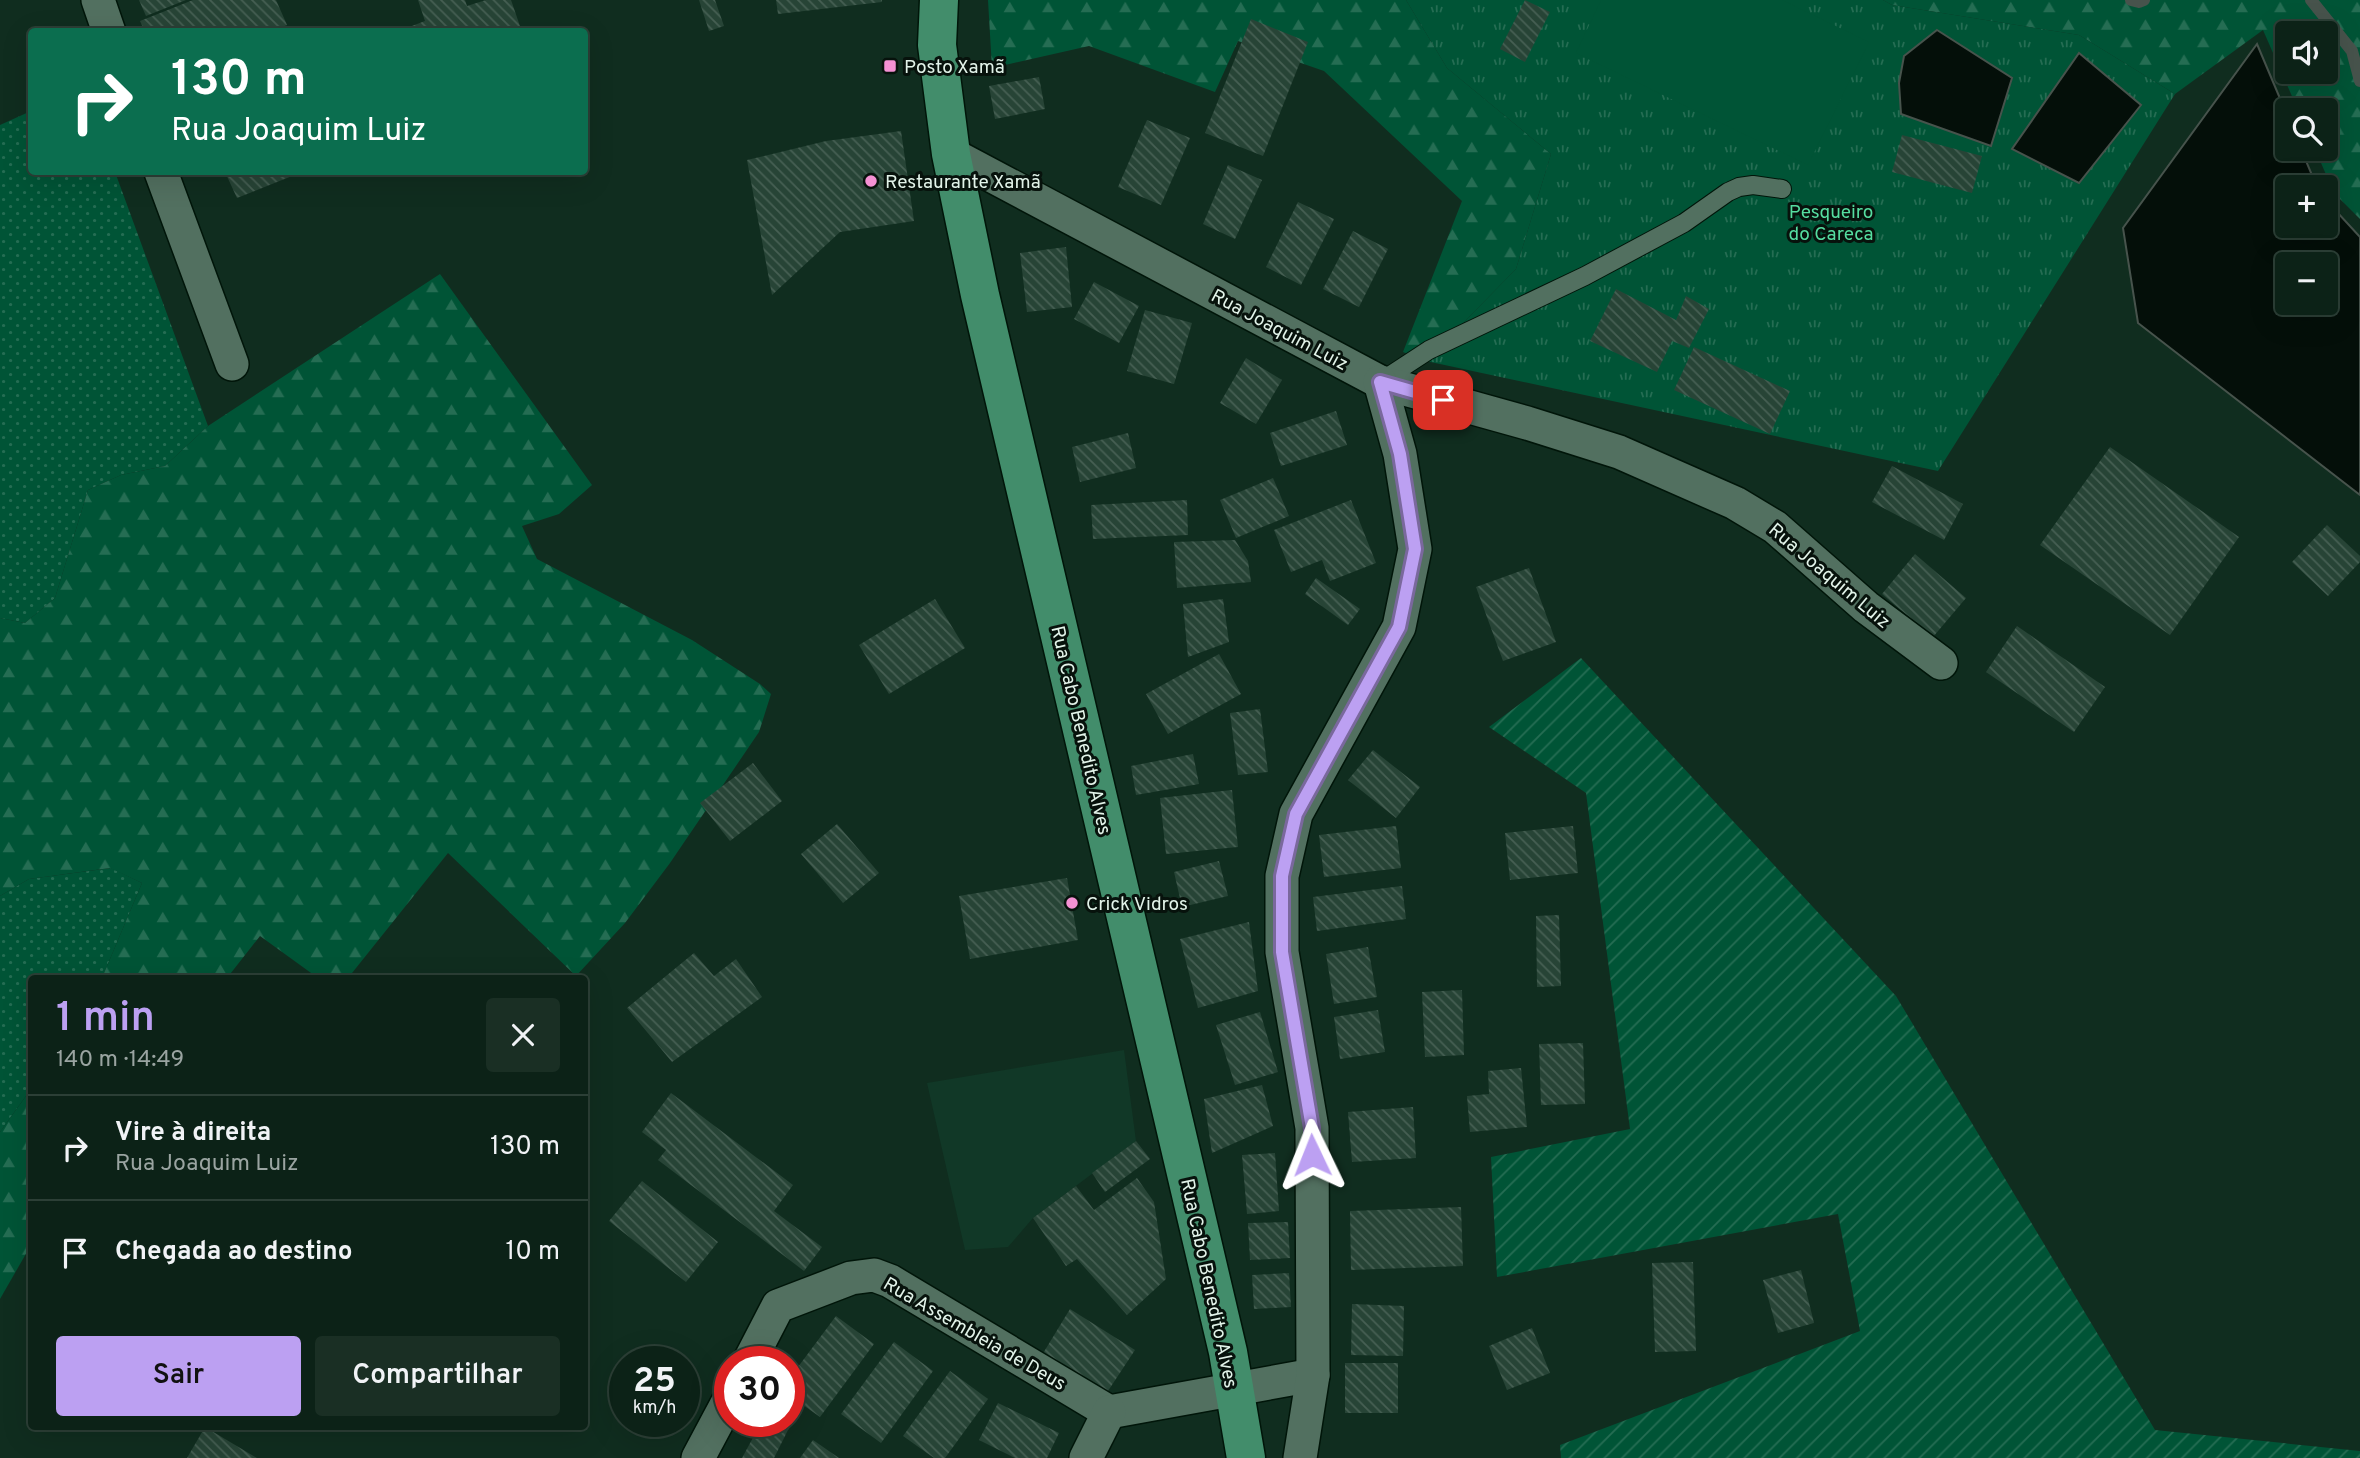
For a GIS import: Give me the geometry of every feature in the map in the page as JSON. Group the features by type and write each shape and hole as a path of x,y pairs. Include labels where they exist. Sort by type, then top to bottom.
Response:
{"main road":[{"name":"Rua Cabo Benedito Alves","path":"939,0 937,45 951,154 984,309 1228,1352 1245,1458"}],"street":[{"path":"98,0 108,28"},
{"name":"Rua Joaquim Luiz","path":"951,154 1380,382 1619,452 1735,503 1774,527 1866,607 1941,663"},
{"path":"162,175 232,364"},
{"path":"1300,1458 1313,1376 1312,1128 1282,952 1282,876 1296,814 1399,627 1415,549 1400,454 1380,382"},
{"name":"Rua Assembleia de Deus","path":"757,1346 778,1306 851,1278 874,1275 890,1280 1109,1412"},
{"path":"1086,1458 1109,1412 1313,1376"},
{"path":"698,1458 714,1428"}],"lane":[{"path":"1380,382 1429,350 1585,276 1684,223 1728,192 1753,185 1782,189"}],"shaded area":[{"path":"1937,30 2012,78 1991,146 1901,114 1899,83 1904,56"},
{"path":"2257,44 2280,98 2275,98 2275,161 2306,161 2312,175 2275,175 2275,238 2338,238 2338,213 2360,237 2360,495 2138,323 2123,228"},
{"path":"2079,53 2141,105 2079,183 2012,149"},
{"path":"1124,1050 1136,1141 1033,1218 1008,1247 965,1250 927,1083"}],"green space":[{"path":"988,0 1406,0 1447,68 1551,154 1516,269 1426,361 1403,352 1462,201 1324,71 1238,41 1215,92 1089,46 992,68"},
{"name":"Pesqueiro do Careca","path":"1406,0 1883,0 1892,5 2079,35 2175,94 1938,471 1426,361 1516,269 1551,154 1447,68"},
{"path":"1601,0 1782,0 1869,42 1808,165 1576,53"},
{"path":"1883,0 2360,0 2360,219 2338,197 2338,175 2326,175 2320,161 2338,161 2338,98 2293,98 2287,84 2338,84 2338,21 2275,21 2275,57 2263,30 2175,94 2079,35 1892,5"},
{"path":"28,112 28,175 116,175 208,426 165,466 121,475 88,490 55,598 25,623 0,618 0,125"},
{"path":"440,274 592,485 559,514 522,526 537,559 692,640 771,694 759,732 670,863 625,923 577,975 448,853 350,975 314,975 260,936 229,975 103,975 142,883 110,868 29,879 0,896 0,618 25,623 55,598 88,490 121,475 165,466 208,426"},
{"path":"1581,658 1896,996 2155,1430 2360,1451 2360,1458 1561,1458 1560,1445 1860,1331 1838,1214 1497,1277 1491,1157 1630,1129 1586,793 1489,727"},
{"path":"111,868 142,883 103,975 28,975 28,1093 0,1132 0,896 29,879"},
{"path":"28,1093 28,1250 0,1299 0,1132"}],"building":[{"path":"139,0 186,0 146,16"},
{"path":"193,0 276,0 287,25 280,28 143,28 140,21"},
{"path":"418,0 465,0 467,6 486,0 511,0 521,28 407,28 425,21"},
{"path":"699,0 715,0 724,26 709,31"},
{"path":"776,0 882,0 882,2 778,14"},
{"path":"1525,0 1550,12 1525,62 1500,49"},
{"path":"1251,19 1308,42 1263,156 1205,133"},
{"path":"1039,77 1045,109 995,119 989,86"},
{"path":"1147,120 1190,138 1161,205 1118,187"},
{"path":"901,131 914,221 840,232 772,295 747,160 826,141"},
{"name":"Pesqueiro do Careca","path":"1902,135 1982,156 1972,193 1892,172"},
{"path":"1228,165 1262,180 1235,239 1203,224"},
{"path":"226,175 294,175 237,198"},
{"path":"1298,202 1334,219 1301,285 1266,267"},
{"path":"1353,231 1388,249 1359,307 1323,289"},
{"path":"1066,247 1072,307 1027,312 1020,253"},
{"path":"1094,282 1139,306 1119,343 1074,319"},
{"path":"1616,289 1676,320 1686,296 1709,309 1689,348 1672,341 1657,372 1590,341"},
{"path":"1145,310 1192,323 1174,384 1127,371"},
{"path":"1694,347 1790,391 1770,434 1674,390"},
{"path":"1246,358 1282,380 1256,424 1220,403"},
{"path":"1336,411 1347,445 1281,466 1270,433"},
{"path":"1128,433 1136,468 1080,482 1072,447"},
{"path":"2110,447 2239,537 2170,635 2040,545"},
{"path":"1892,466 1963,504 1944,540 1872,502"},
{"path":"1273,478 1289,516 1236,538 1220,500"},
{"path":"1187,500 1188,535 1093,539 1091,505"},
{"path":"1351,500 1376,563 1330,581 1322,560 1291,572 1274,530"},
{"path":"2327,525 2360,556 2360,562 2328,596 2292,562"},
{"path":"1235,540 1248,561 1251,582 1177,588 1174,542"},
{"path":"1915,554 1966,598 1933,637 1882,594"},
{"path":"1529,568 1556,642 1503,661 1476,587"},
{"path":"1316,578 1360,609 1348,625 1305,594"},
{"path":"935,599 965,648 889,694 859,645"},
{"path":"1223,599 1229,642 1188,657 1183,604"},
{"path":"2017,626 2105,687 2074,732 1986,672"},
{"path":"1219,654 1241,694 1168,734 1146,694"},
{"path":"1260,709 1268,772 1238,775 1230,713"},
{"path":"1373,750 1420,787 1396,818 1348,780"},
{"path":"1193,754 1199,784 1136,795 1131,766"},
{"path":"753,763 782,801 730,841 700,803"},
{"path":"1232,790 1238,847 1166,854 1160,798"},
{"path":"837,824 879,873 843,903 801,854"},
{"path":"1396,826 1401,868 1324,877 1319,835"},
{"path":"1573,826 1578,873 1510,880 1505,833"},
{"path":"1219,861 1228,896 1182,907 1174,872"},
{"path":"1067,878 1078,940 970,959 959,896"},
{"path":"1402,886 1406,919 1317,931 1313,897"},
{"path":"1559,915 1561,986 1537,987 1536,916"},
{"path":"1249,922 1258,991 1198,1008 1180,939"},
{"path":"1368,947 1377,997 1334,1004 1326,954"},
{"path":"694,953 714,976 736,959 762,997 672,1062 627,1008"},
{"path":"1462,990 1464,1055 1425,1057 1422,992"},
{"path":"1378,1010 1385,1052 1340,1059 1334,1017"},
{"path":"1260,1012 1278,1072 1235,1085 1216,1025"},
{"path":"1583,1043 1585,1104 1541,1105 1539,1044"},
{"path":"1521,1068 1527,1127 1470,1132 1467,1096 1489,1094 1488,1071"},
{"path":"1262,1085 1273,1126 1212,1153 1204,1099"},
{"path":"671,1093 793,1185 774,1211 822,1247 804,1271 658,1160 666,1150 642,1132"},
{"path":"1413,1107 1416,1158 1352,1162 1348,1112"},
{"path":"1136,1141 1150,1159 1105,1192 1092,1173"},
{"path":"1275,1153 1279,1211 1247,1214 1242,1155"},
{"path":"1137,1178 1154,1202 1166,1279 1127,1315 1077,1259 1066,1266 1033,1218 1076,1186 1094,1210"},
{"path":"642,1181 718,1242 686,1282 609,1221"},
{"path":"1461,1207 1463,1266 1351,1270 1350,1211"},
{"path":"1288,1222 1290,1258 1250,1260 1248,1223"},
{"path":"1693,1262 1696,1351 1655,1352 1652,1263"},
{"path":"1801,1270 1814,1323 1778,1333 1763,1280"},
{"path":"1289,1273 1291,1307 1254,1309 1252,1275"},
{"path":"1352,1304 1404,1306 1403,1356 1351,1355"},
{"path":"1070,1309 1135,1350 1106,1394 1042,1355"},
{"path":"836,1316 874,1344 820,1417 805,1406 805,1358"},
{"path":"1532,1328 1550,1373 1507,1390 1489,1346"},
{"path":"894,1342 933,1371 881,1443 841,1414"},
{"path":"1345,1363 1398,1363 1398,1413 1345,1413"},
{"path":"950,1371 988,1399 945,1458 934,1458 903,1436"},
{"path":"998,1403 1059,1433 1047,1458 1015,1458 979,1440"},
{"path":"203,1430 210,1430 257,1458 187,1458"},
{"path":"753,1437 784,1437 774,1458 742,1458"},
{"path":"813,1440 839,1458 800,1458"}],"waterway":[{"path":"2131,0 2144,0"},
{"path":"2311,0 2352,51 2360,81"}],"place":[{"name":"Posto Xamã","path":"890,66"},
{"name":"Restaurante Xamã","path":"871,181"},
{"name":"Crick Vidros","path":"1072,903"}],"route":[{"path":"1312,1155 1312,1128 1282,952 1282,876 1296,814 1399,627 1415,549 1400,454 1380,382 1443,400"}]}
